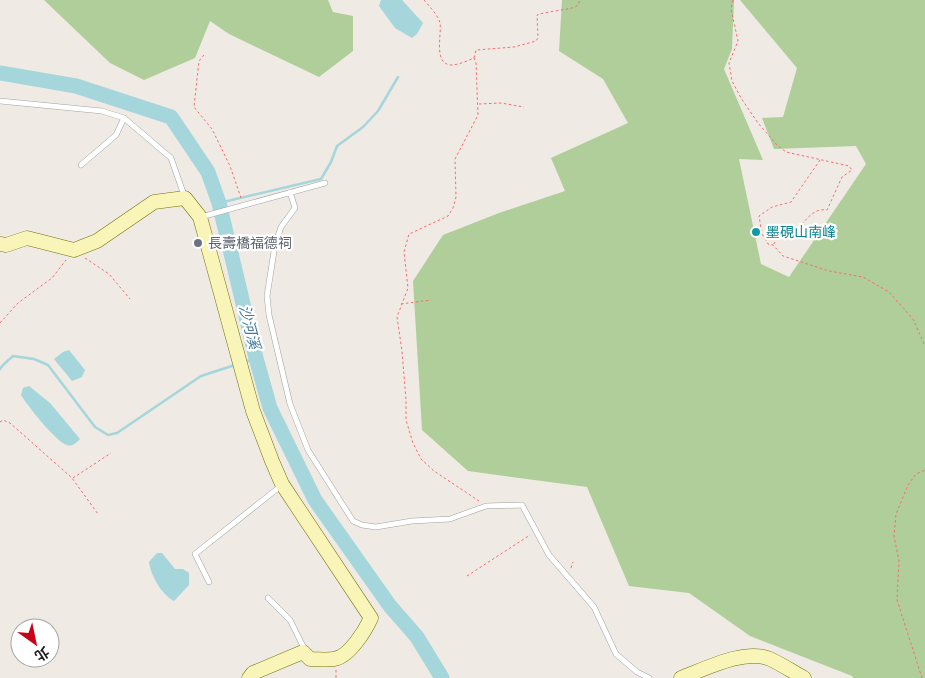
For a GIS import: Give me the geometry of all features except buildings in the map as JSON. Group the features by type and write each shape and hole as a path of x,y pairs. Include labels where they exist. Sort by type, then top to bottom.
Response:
{"street":[{"path":"0,244 6,245 26,238 74,250 97,241 154,202 185,198 206,216 253,411 272,461 282,484 371,618 363,634 344,654 336,659 310,659 302,652 253,674 250,678"},
{"path":"681,678 734,659 750,656 768,658 804,678"}],"lane":[{"path":"0,101 102,111 124,118 171,158 185,198"},
{"path":"81,165 116,135 124,118"},
{"path":"206,216 325,183"},
{"path":"290,192 295,208 281,228 275,245 267,296 269,315 290,404 308,450 353,521 362,525 376,527 412,521 450,519 486,506 522,505 549,555 594,607 616,654 637,672 649,678"},
{"path":"208,582 195,554 282,484"},
{"path":"268,598 290,620 310,659"}],"path":[{"path":"424,0 440,21 439,49 442,60 446,64 452,65 474,58"},
{"path":"486,506 434,471 421,459 413,443 406,420 402,351 396,317 408,288 404,252 409,234 448,216 454,208 456,197 455,159 478,115 476,62 474,58 476,50 514,47 536,41 538,38 537,15 548,11 574,8 580,0"},
{"path":"733,0 731,9 738,41 729,63 732,81 758,123 777,145 786,152 849,166 852,170 842,177 827,210 821,209 810,214 799,226 778,238 773,245"},
{"path":"204,55 199,61 194,107 212,129 230,166 241,196 239,206"},
{"path":"478,104 501,103 524,107"},
{"path":"820,159 791,202 772,207 759,216 762,234 768,244 773,245 783,256 829,271 863,278 889,292 913,319 925,346"},
{"path":"0,322 18,303 52,278 74,250 109,274 130,299"},
{"path":"401,304 431,300"},
{"path":"0,422 3,420 10,423 72,478 98,514"},
{"path":"72,478 111,453"},
{"path":"922,678 897,600 899,561 894,536 896,514 908,485 916,474 925,470"},
{"path":"467,576 535,532"}],"green space":[{"path":"44,0 328,0 333,12 353,16 353,51 319,77 229,34 210,21 195,58 144,80 110,63"},
{"path":"562,0 734,0 732,49 724,69 763,160 739,159 761,264 789,277 866,164 856,146 774,149 762,118 783,117 797,68 740,0 925,0 925,678 853,678 750,636 689,593 629,586 587,487 468,471 422,430 413,281 443,235 499,213 565,191 551,158 628,123 603,79 559,51"}],"water":[{"path":"381,0 402,0 423,23 417,34 412,38 395,28 379,6"},
{"path":"69,350 85,370 82,377 72,381 54,359"},
{"path":"29,386 50,403 80,439 77,442 67,445 42,423 21,395 23,388"},
{"path":"157,553 162,553 175,569 183,569 189,573 189,585 174,601 161,590 152,573 149,562"}],"waterway":[{"name":"沙河溪","path":"0,73 76,86 171,117 208,172 219,203 256,358 270,408 315,500 390,606 417,637 442,678"},
{"path":"219,203 321,179 331,162 337,146 363,127 378,111 398,77"},
{"path":"0,369 13,356 34,359 48,365 95,427 108,435 117,433 201,376 235,365"},
{"path":"245,362 256,358"}],"place":[{"name":"墨硯山南峰","path":"756,232"},
{"name":"長壽橋福德祠","path":"198,243"}]}
